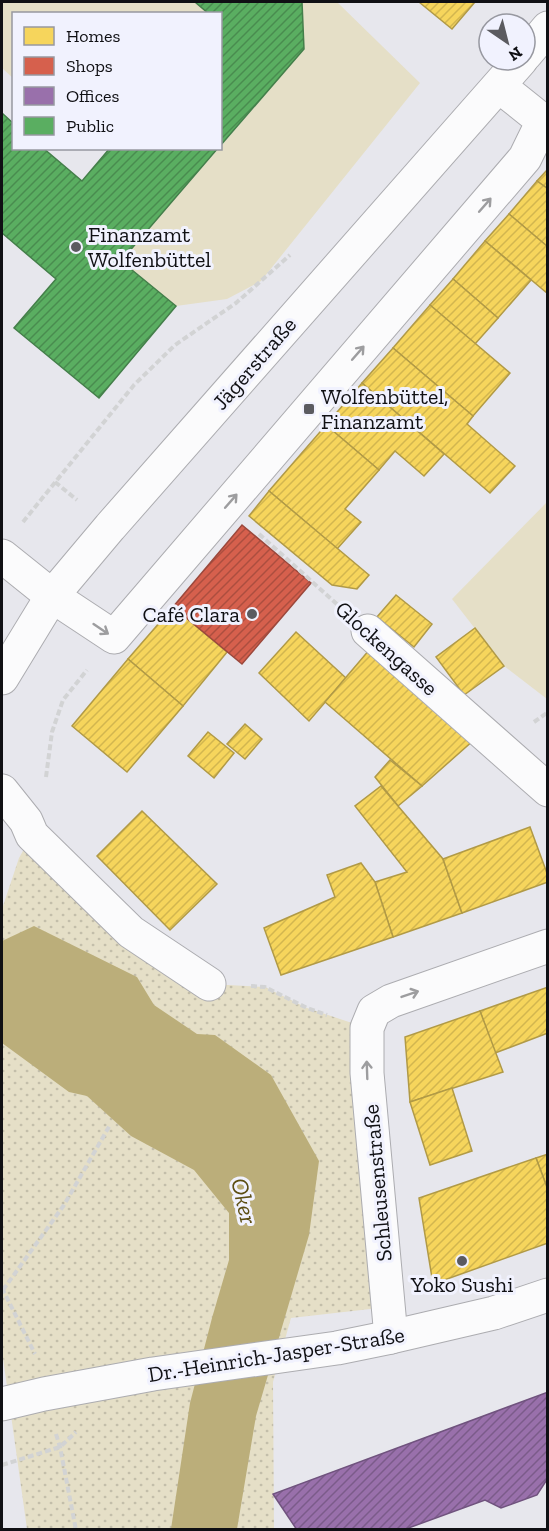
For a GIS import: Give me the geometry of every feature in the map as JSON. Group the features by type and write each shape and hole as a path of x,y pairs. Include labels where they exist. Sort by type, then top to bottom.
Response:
{"street":[{"path":"537,41 548,28"},
{"name":"Jägerstraße","path":"2,678 52,596 510,72"},
{"path":"3,558 52,596 114,637 525,158 543,121 499,86"},
{"name":"Glockengasse","path":"368,631 548,790"},
{"path":"2,791 26,821 32,835 131,932 209,984"},
{"path":"367,1028 374,1011 391,1001 548,946"},
{"name":"Schleusenstraße","path":"367,1028 367,1073 391,1337"},
{"name":"Dr.-Heinrich-Jasper-Straße","path":"2,1404 153,1374 337,1348 494,1313 548,1295"}],"path":[{"path":"3,558 23,521 134,385 175,345 236,303 295,250"},
{"name":"Glockengasse","path":"227,506 368,631"},
{"path":"26,821 44,791 51,732 63,700 114,637"},
{"path":"209,984 266,987 307,1008 367,1028"},
{"path":"76,1530 60,1447 36,1358 2,1289 64,1205 111,1125"},
{"path":"2,1465 60,1447"}],"shaded area":[{"path":"2,2 195,2 208,12 12,12 12,77 2,68"},
{"path":"302,2 337,2 420,83 261,281 227,299 176,306 121,261 217,150 222,150 222,145 304,49"},
{"path":"547,502 547,699 504,666 452,599"},
{"path":"32,835 209,984 265,987 307,1008 367,1028 388,1307 291,1318 273,1382 274,1529 27,1529 2,1351 2,909 19,858"}],"water":[{"name":"Oker","path":"34,926 137,977 154,1005 197,1034 215,1035 271,1075 319,1161 309,1235 256,1416 237,1529 171,1529 190,1403 229,1260 229,1213 194,1170 131,1136 87,1096 69,1092 2,1043 2,941"}],"building: Homes":[{"path":"419,2 475,2 452,29"},
{"path":"548,169 548,189 537,181"},
{"path":"537,181 548,189 548,247 509,214"},
{"path":"509,214 548,247 548,294 485,241"},
{"path":"485,241 531,280 498,318 453,279"},
{"path":"453,279 498,318 475,344 430,305"},
{"path":"430,305 510,373 473,416 393,348"},
{"path":"393,348 473,416 467,424 515,466 490,493 362,383"},
{"path":"362,383 444,454 424,476 395,451 379,470 326,425"},
{"path":"326,425 379,470 345,509 361,522 337,549 269,491"},
{"path":"269,491 369,575 357,589 332,585 249,516"},
{"path":"396,595 432,624 414,647 377,617"},
{"path":"173,607 227,652 183,706 128,659"},
{"path":"475,628 504,666 464,695 436,657"},
{"path":"296,632 346,678 309,721 259,673"},
{"path":"370,649 475,739 422,786 325,702"},
{"path":"128,659 183,706 127,772 72,726"},
{"path":"245,724 262,739 245,759 227,744"},
{"path":"208,732 234,753 214,778 188,756"},
{"path":"390,760 422,786 398,806 375,777"},
{"path":"381,786 443,859 462,913 393,937 375,882 407,872 355,806"},
{"path":"142,811 217,884 170,930 97,856"},
{"path":"530,827 548,876 548,882 462,913 443,859"},
{"path":"361,863 375,882 393,937 281,975 264,928 335,897 327,875"},
{"path":"548,987 548,1033 495,1053 480,1011"},
{"path":"480,1011 503,1072 410,1102 405,1037"},
{"path":"452,1088 472,1151 430,1165 410,1102"},
{"path":"548,1154 548,1190 536,1158"},
{"path":"536,1158 548,1190 548,1243 433,1284 419,1198"}],"building: Shops":[{"path":"242,525 311,583 242,664 173,607"}],"building: Offices":[{"path":"548,1392 548,1478 537,1495 501,1508 485,1500 403,1530 297,1530 273,1494"}],"building: Public":[{"path":"195,2 302,2 304,49 222,144 222,12 207,12"},
{"name":"Finanzamt Wolfenbüttel","path":"2,113 12,122 12,150 45,150 82,181 108,150 216,150 121,261 176,306 99,398 14,328 56,279 2,233"}],"place":[{"name":"Finanzamt Wolfenbüttel","path":"76,247"},
{"name":"Wolfenbüttel, Finanzamt","path":"309,409"},
{"name":"Café Clara","path":"252,614"},
{"name":"Yoko Sushi","path":"462,1261"}]}
